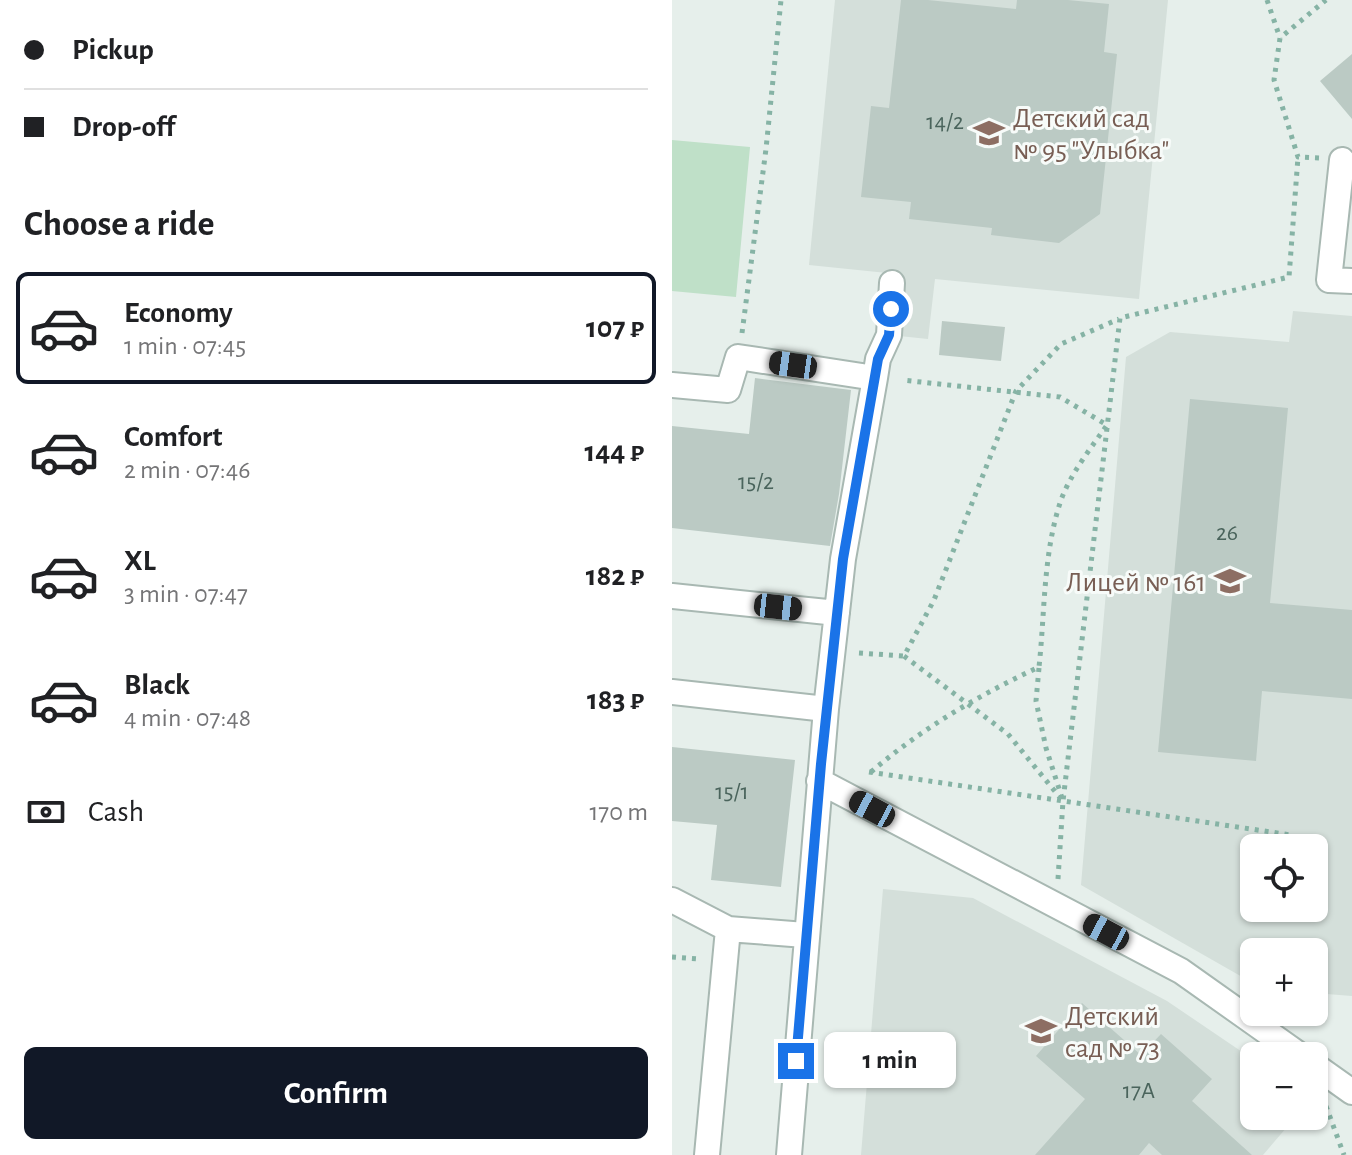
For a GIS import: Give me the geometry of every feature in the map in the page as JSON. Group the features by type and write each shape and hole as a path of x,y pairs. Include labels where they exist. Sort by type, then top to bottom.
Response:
{"lane":[{"path":"1342,160 1329,280 1352,281"},
{"path":"789,1155 805,935 832,651 843,559 878,359 889,335 892,283"},
{"path":"672,385 728,390 738,357 875,378"},
{"path":"672,596 837,613"},
{"path":"672,692 826,709"},
{"path":"820,773 1056,906 1181,971 1281,1042"},
{"path":"672,900 728,929 805,935"},
{"path":"707,1155 728,929"},
{"path":"1328,1075 1352,1092"}],"path":[{"path":"738,357 766,149 781,0"},
{"path":"904,656 934,600 1016,391 1061,344 1120,318 1289,277 1298,157 1274,80 1280,38 1267,0"},
{"path":"1280,38 1326,0"},
{"path":"1298,157 1342,160"},
{"path":"1056,906 1063,801 1120,318"},
{"path":"875,378 1060,397 1107,425"},
{"path":"1063,801 1046,748 1036,701 1050,545 1062,497 1107,425"},
{"path":"832,651 904,656 1008,734 1063,801"},
{"path":"871,772 899,748 996,687 1039,667"},
{"path":"820,773 871,772 1284,834"},
{"path":"1328,1112 1344,1155"}],"shaded area":[{"name":"Детский сад № 95 \"Улыбка\"","path":"835,0 1168,0 1139,299 935,279 928,339 880,334 887,273 809,265"},
{"name":"Лицей № 161","path":"1293,311 1352,316 1352,996 1328,994 1328,938 1240,938 1240,976 1081,885 1126,357 1170,332 1289,342"},
{"name":"Детский сад № 73","path":"883,889 973,898 1167,1001 1240,1051 1240,1130 1284,1130 1263,1155 861,1155"}],"green space":[{"path":"672,140 750,147 736,297 672,291"}],"building":[{"path":"901,0 1016,9 1017,0 1109,4 1104,52 1117,54 1100,214 1059,243 991,235 992,228 909,219 911,202 861,197 871,106 889,108"},
{"path":"1352,54 1352,119 1320,81"},
{"path":"942,321 1005,327 1001,361 939,355"},
{"path":"755,378 851,390 830,546 672,528 672,426 749,434"},
{"path":"1190,399 1288,408 1270,603 1352,610 1352,699 1262,691 1256,761 1158,752"},
{"path":"672,747 795,760 781,887 711,880 717,825 672,821"},
{"path":"1082,1003 1141,1055 1161,1034 1212,1079 1192,1101 1252,1155 1162,1155 1149,1143 1139,1155 1035,1155 1085,1099 1036,1056"}],"place":[{"name":"Детский сад № 95 \"Улыбка\"","path":"989,133"},
{"name":"Лицей № 161","path":"1230,581"},
{"name":"Детский сад № 73","path":"1041,1031"}],"route":[{"path":"796,1061 826,709 843,559 878,359 889,335 891,309"}]}
